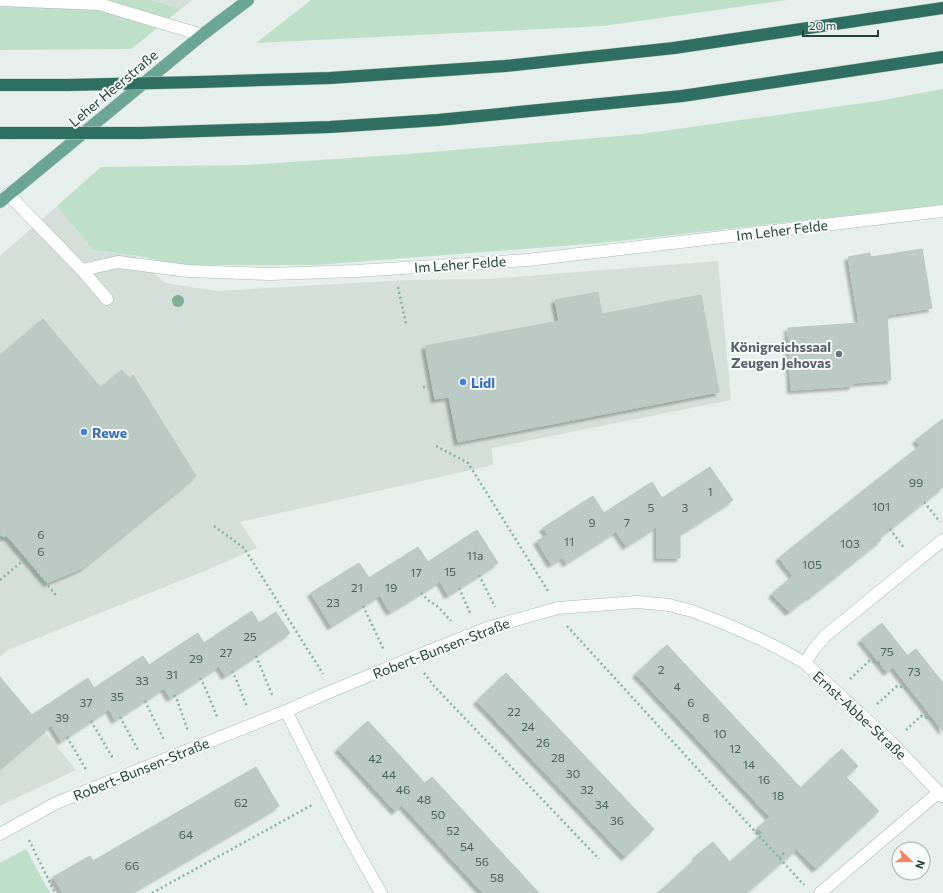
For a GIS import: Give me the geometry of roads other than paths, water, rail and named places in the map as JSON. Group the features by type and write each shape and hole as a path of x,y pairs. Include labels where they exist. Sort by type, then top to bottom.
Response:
{"highway":[{"path":"0,85 67,85 330,78 505,66 674,48 943,8"},
{"path":"6,133 140,133 330,126 438,120 682,96 943,57"}],"main road":[{"name":"Leher Heerstraße","path":"4,198 202,35 248,0"}],"street":[{"path":"0,0 99,4 202,35"},
{"path":"4,198 82,270 107,299"},
{"name":"Im Leher Felde","path":"82,270 118,262 188,271 270,274 394,269 528,260 943,211"},
{"name":"Ernst-Abbe-Straße","path":"941,794 892,743 805,663 814,649 826,636 943,540"},
{"name":"Robert-Bunsen-Straße","path":"0,834 56,803 283,713 392,666 479,632 555,609 637,602 669,605 692,611 726,624 780,649 805,663"},
{"path":"283,713 329,796 348,835 381,893"},
{"path":"820,893 941,794"}],"place":[{"name":"Königreichssaal Zeugen Jehovas","path":"839,354"},
{"name":"Lidl","path":"463,382"},
{"name":"Rewe","path":"84,432"}]}
